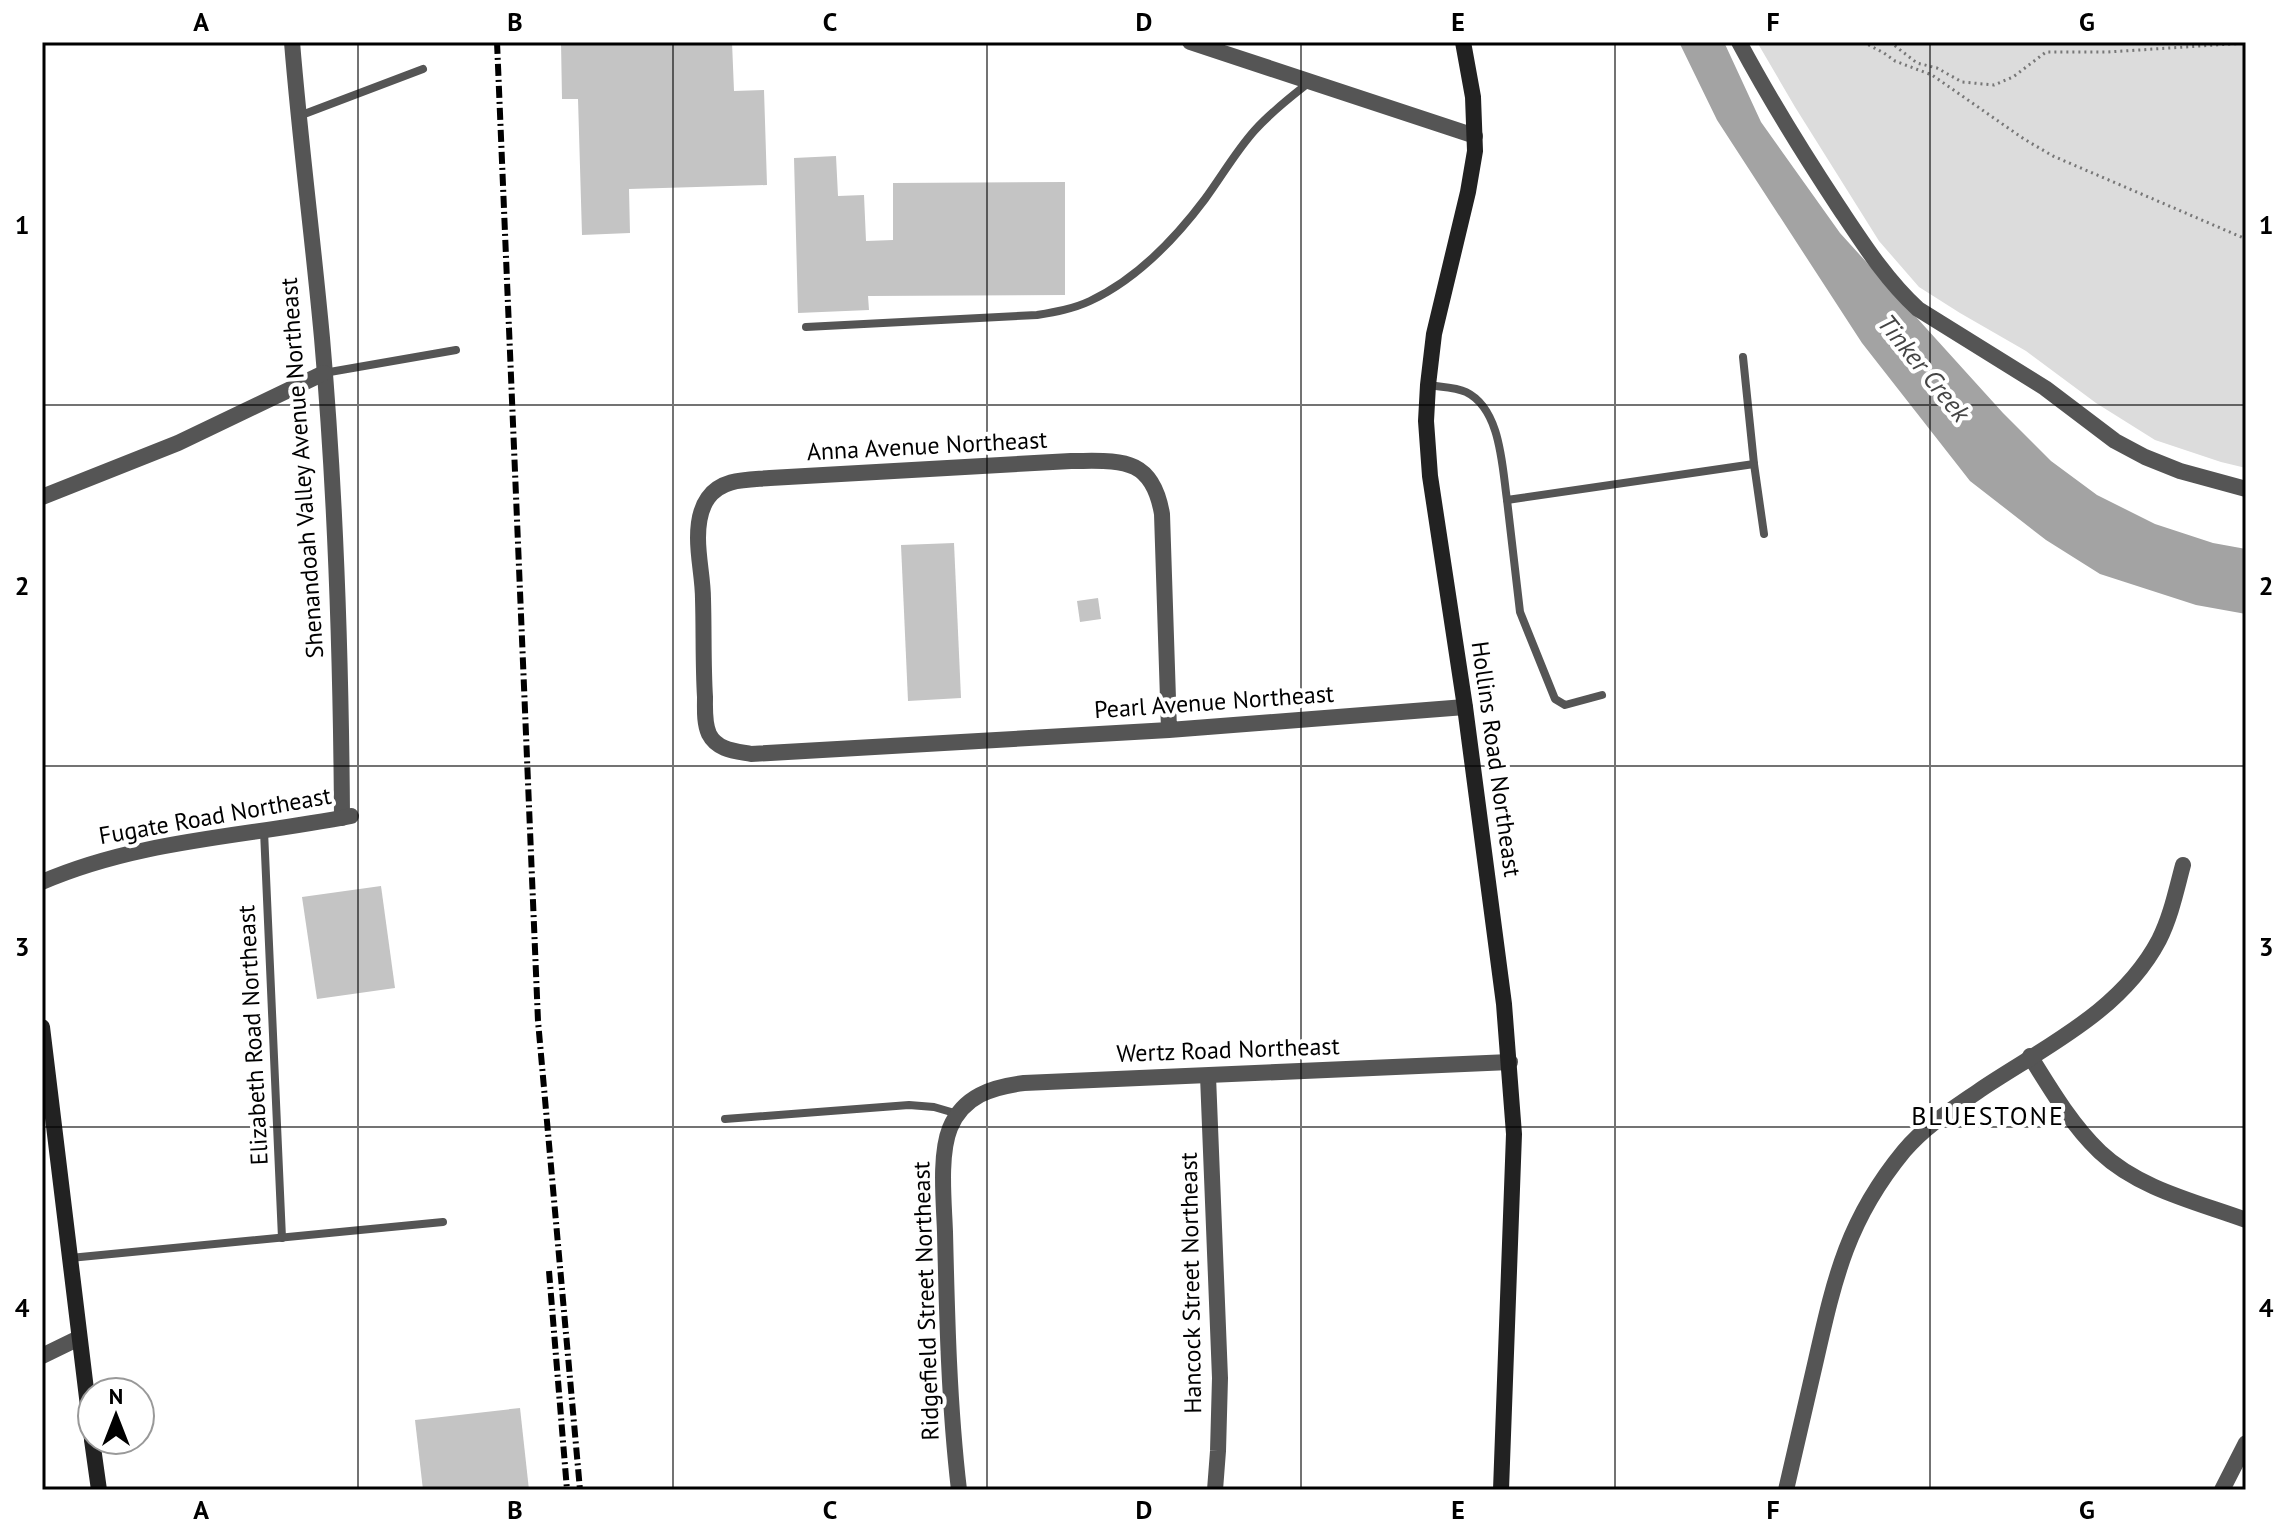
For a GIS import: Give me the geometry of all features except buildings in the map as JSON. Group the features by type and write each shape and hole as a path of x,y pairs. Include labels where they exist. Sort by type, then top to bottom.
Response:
{"main road":[{"name":"Hollins Road Northeast","path":"1463,42 1473,97 1475,136 1468,192 1434,334 1426,421 1430,476 1465,707 1510,1062 1514,1134 1501,1490"},
{"path":"42,1027 84,1376"},
{"path":"94,1456 99,1490"}],"street":[{"name":"Shenandoah Valley Avenue Northeast","path":"292,42 331,455 347,817"},
{"path":"1190,42 1475,136"},
{"path":"1739,42 1816,173 1865,246 1903,295 1918,309 2011,366 2115,441 2180,471 2246,489"},
{"path":"42,497 178,443 324,373"},
{"name":"Anna Avenue Northeast","path":"967,741 751,754 718,745 706,725 703,597 698,538 701,512 716,489 728,483 793,477 1063,462 1119,461 1133,466 1145,474 1156,488 1162,514 1169,730"},
{"name":"Pearl Avenue Northeast","path":"967,741 1169,730 1465,707"},
{"name":"Fugate Road Northeast","path":"42,882 77,867 166,844 347,817"},
{"path":"1786,1490 1833,1283 1862,1211 1882,1179 1917,1137 2030,1056 2077,1028 2135,977 2160,938 2172,909 2183,865"},
{"path":"2030,1056 2076,1125 2100,1152 2156,1187 2246,1220"},
{"name":"Wertz Road Northeast","path":"958,1114 969,1101 984,1091 1024,1083 1510,1062"},
{"name":"Hancock Street Northeast","path":"1208,1076 1220,1378 1215,1490"},
{"name":"Ridgefield Street Northeast","path":"958,1114 949,1129 945,1146 944,1189 953,1432 959,1490"},
{"path":"42,1356 79,1338"},
{"path":"2222,1490 2246,1443"}],"lane":[{"path":"298,116 423,69"},
{"path":"806,327 1037,315 1063,311 1088,302 1111,290 1177,232 1255,130 1312,81"},
{"path":"324,373 456,350"},
{"path":"1743,357 1764,534"},
{"path":"1428,385 1465,391 1485,407 1499,443 1520,612 1555,699 1565,705 1602,695"},
{"path":"1507,500 1754,464"},
{"name":"Elizabeth Road Northeast","path":"264,831 282,1238"},
{"path":"725,1119 909,1105 934,1107 958,1114"},
{"path":"69,1258 443,1222"}],"path":[{"path":"1863,42 1895,61 1932,75 2053,156 2246,239"},
{"path":"1890,42 1917,63 1937,68 1962,82 1994,85 2013,77 2046,52 2108,52 2246,43"}],"shaded area":[{"path":"1757,42 2246,42 2246,468 2155,440 2096,403 2026,351 1919,287 1879,241"}],"water":[{"name":"Tinker Creek","path":"1679,42 1724,42 1761,122 1840,233 2003,413 2051,461 2097,495 2155,524 2213,543 2246,549 2246,614 2196,605 2100,574 2046,540 1970,481 1862,343 1717,120"}],"railway":[{"path":"497,42 538,1021 580,1490"},
{"path":"549,1271 567,1490"}],"district":[{"name":"BLUESTONE","path":"1988,1116"}]}
